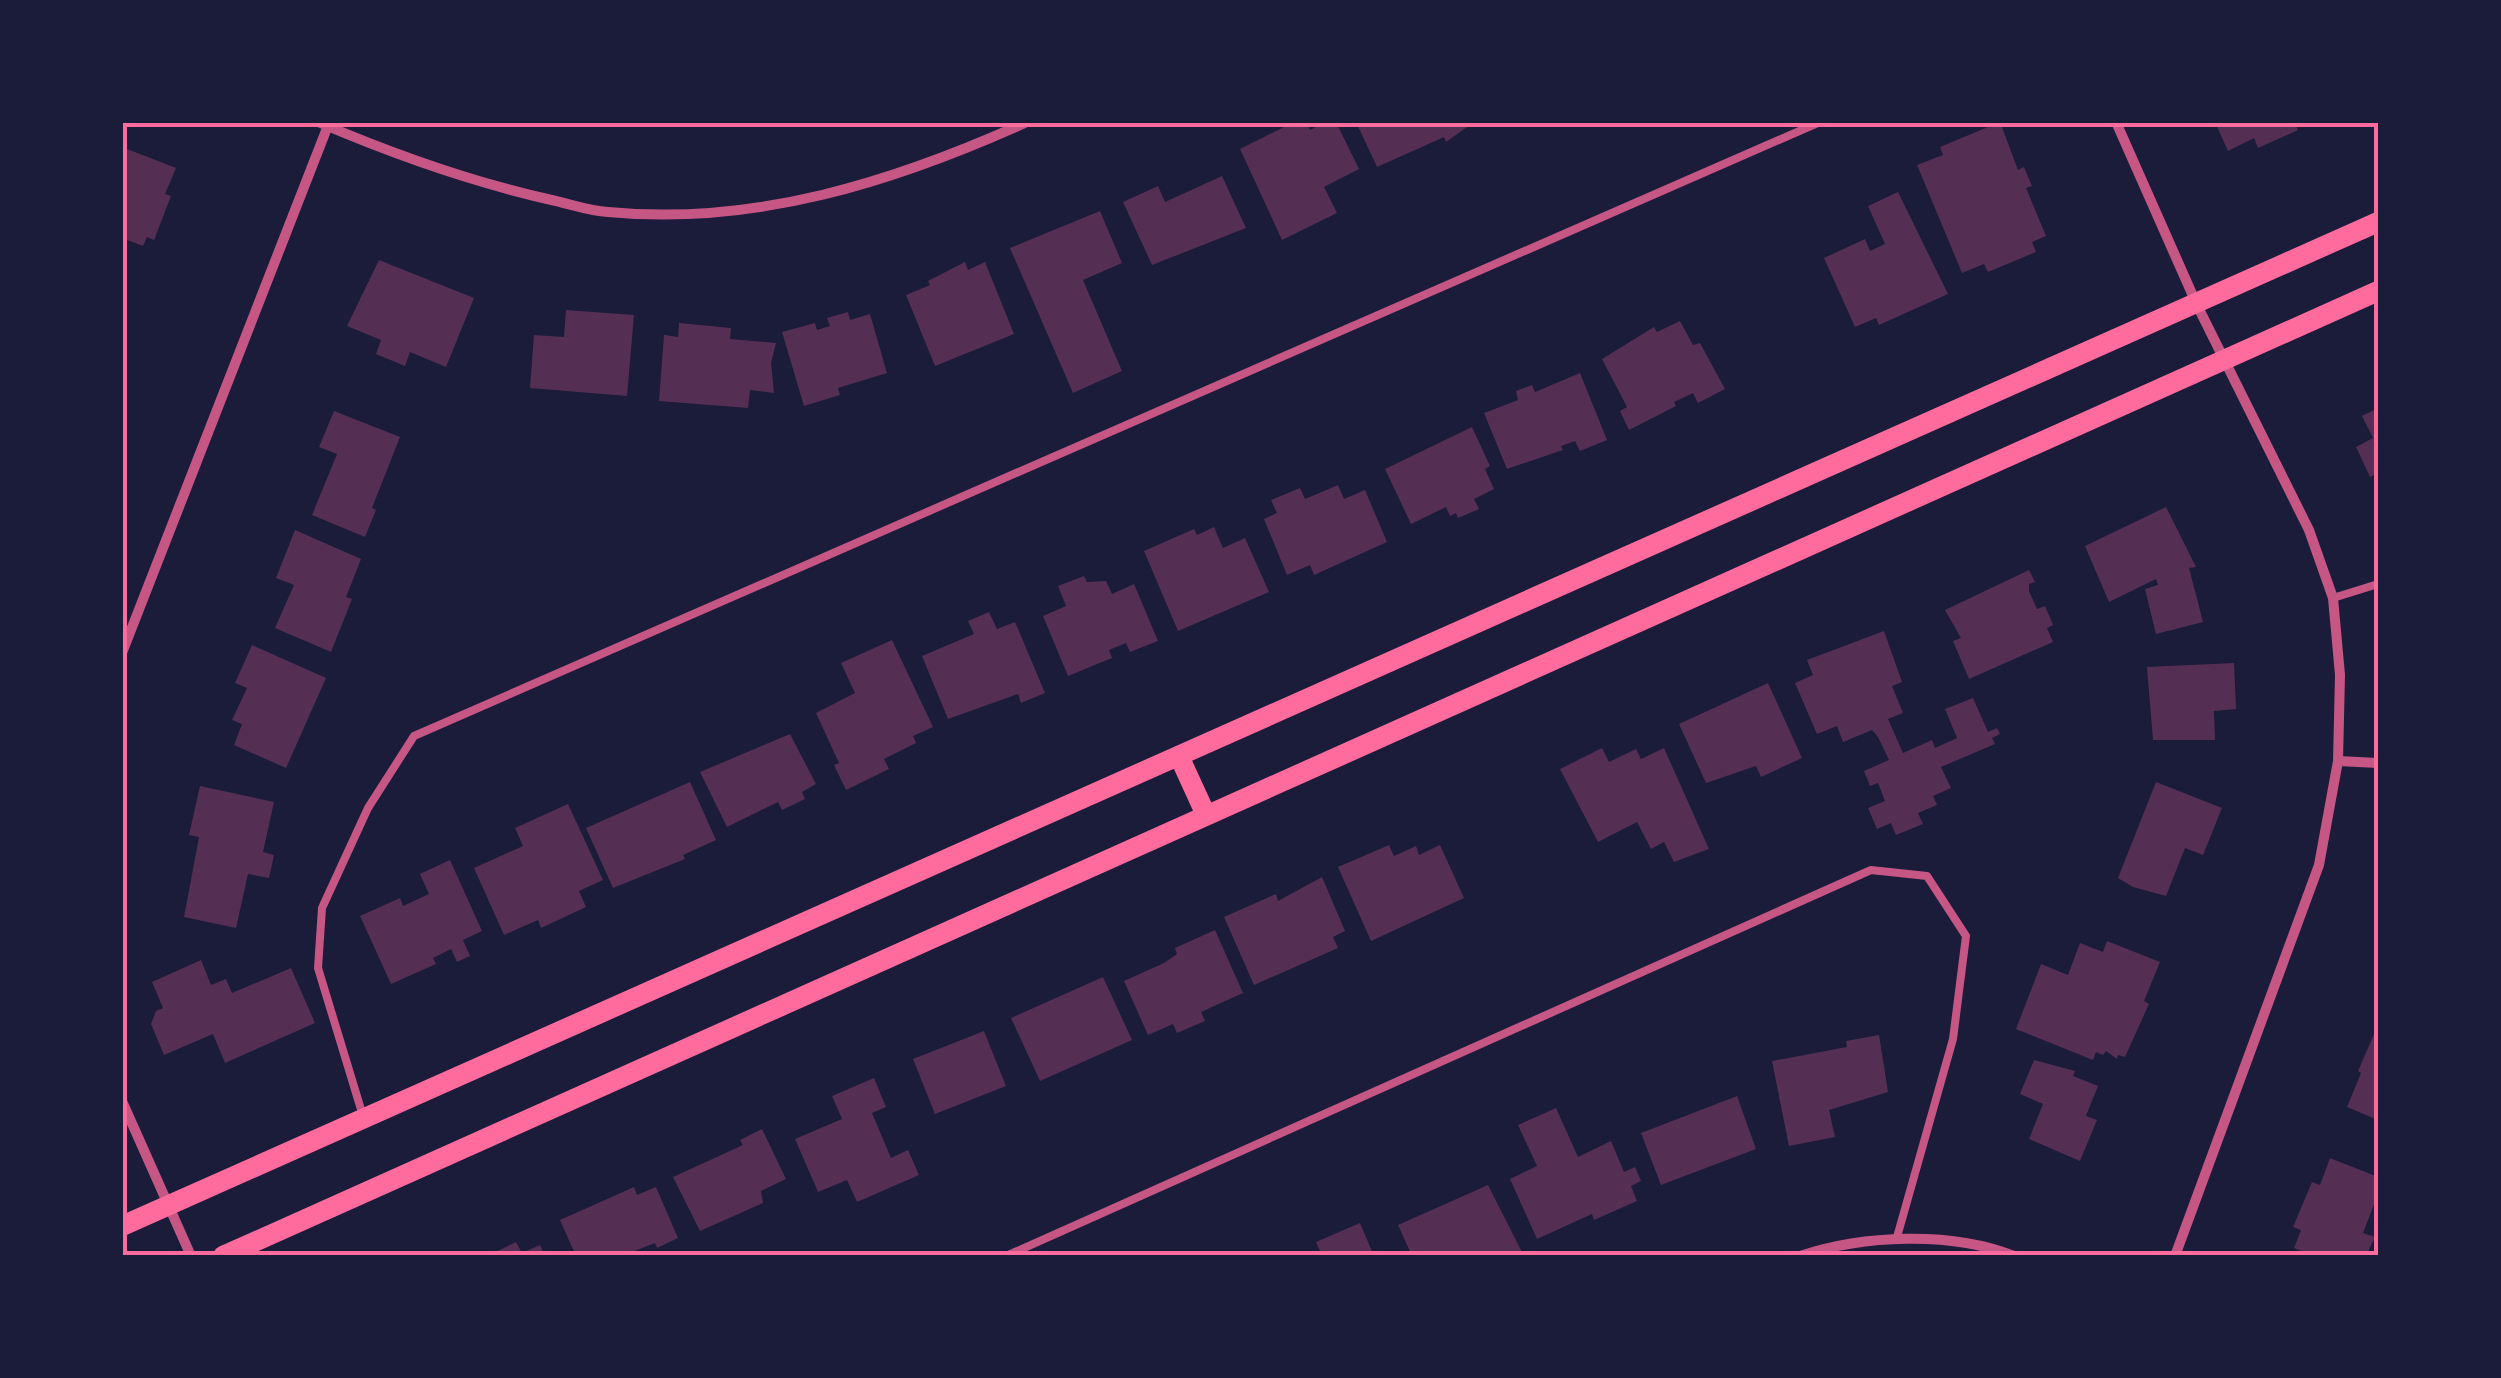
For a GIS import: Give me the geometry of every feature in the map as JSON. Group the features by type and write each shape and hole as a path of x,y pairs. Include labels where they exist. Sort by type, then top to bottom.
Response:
{"main road":[{"path":"122,1226 2378,222"},
{"path":"222,1256 2378,291"},
{"path":"1179,756 1206,815"}],"street":[{"path":"122,653 325,124 491,187 606,212 727,214 837,193 946,158 1027,122"},
{"path":"2116,122 2198,305 2309,530 2333,598 2340,675 2338,760 2319,865 2175,1256"},
{"path":"2338,760 2378,763"},
{"path":"122,1101 191,1256"},
{"path":"1800,1256 1822,1248 1898,1237 1996,1249 2014,1256"}],"lane":[{"path":"364,1118 318,968 322,908 368,808 414,736 1820,122"},
{"path":"2333,598 2378,584"},
{"path":"1006,1256 1871,870 1927,876 1966,936 1953,1039 1898,1237"}],"building":[{"path":"1294,122 1307,122 1310,130 1336,122 1359,169 1324,187 1337,213 1282,240 1240,149"},
{"path":"1356,122 1465,122 1467,127 1446,142 1444,137 1377,167"},
{"path":"2000,122 2018,170 2024,167 2032,186 2026,188 2046,236 2032,242 2036,252 1988,272 1984,264 1962,273 1917,165 1943,155 1940,147"},
{"path":"2215,122 2294,122 2298,130 2258,148 2254,138 2228,151"},
{"path":"122,147 176,168 165,194 171,196 154,240 147,237 143,246 122,238"},
{"path":"1222,176 1246,228 1152,265 1123,202 1158,186 1165,202"},
{"path":"1898,192 1948,294 1879,325 1876,318 1855,327 1824,258 1865,239 1870,251 1885,244 1868,206"},
{"path":"1100,211 1122,263 1083,280 1122,371 1073,393 1010,248"},
{"path":"379,260 474,298 446,367 410,352 405,366 376,354 381,340 347,326"},
{"path":"965,262 968,270 985,262 1014,334 935,366 906,295"},
{"path":"566,310 634,315 627,396 530,388 534,335 564,337"},
{"path":"848,312 850,320 870,314 887,373 838,388 840,395 804,406 782,332 815,323 817,330 830,326 827,318"},
{"path":"1680,321 1693,345 1700,343 1725,389 1698,403 1693,393 1629,430 1620,411 1627,407 1602,359 1654,327 1657,332"},
{"path":"679,323 731,328 730,339 776,343 771,363 774,393 750,390 748,408 659,401 664,335 678,337"},
{"path":"1580,373 1607,440 1580,451 1575,441 1561,446 1563,450 1507,469 1484,413 1518,400 1516,391 1532,385 1535,392"},
{"path":"2378,408 2378,473 2370,477 2356,447 2373,438 2362,416"},
{"path":"334,411 400,437 365,537 312,515 337,454 319,447"},
{"path":"1472,427 1490,466 1485,469 1494,489 1474,499 1479,509 1458,518 1456,513 1450,516 1446,507 1411,524 1385,469"},
{"path":"1338,485 1344,499 1365,490 1387,542 1314,575 1310,565 1287,575 1264,519 1277,513 1271,500 1300,488 1305,499"},
{"path":"2166,507 2196,567 2189,568 2203,622 2156,634 2145,589 2158,585 2156,579 2109,602 2085,546"},
{"path":"1214,527 1223,548 1245,538 1269,592 1178,631 1144,551 1194,529 1197,535"},
{"path":"295,530 361,559 346,597 352,599 331,652 275,628 294,585 276,578"},
{"path":"2029,570 2035,582 2029,584 2029,591 2037,609 2045,606 2053,625 2047,628 2053,642 1969,679 1953,641 1961,638 1945,610"},
{"path":"1084,576 1087,582 1106,581 1112,594 1134,584 1158,641 1130,652 1126,643 1109,650 1112,658 1068,676 1043,616 1066,606 1058,586"},
{"path":"989,612 997,629 1015,622 1045,693 1021,703 1018,694 948,719 922,656 974,634 968,621"},
{"path":"1884,631 1902,682 1892,686 1903,713 1888,719 1903,753 1932,740 1935,748 1957,738 1945,709 1973,698 1988,732 1997,728 2000,734 1992,738 1995,744 1941,767 1951,788 1933,796 1937,805 1918,813 1923,824 1896,835 1891,823 1877,829 1868,808 1885,801 1878,783 1870,786 1864,771 1889,760 1878,737 1872,730 1843,742 1837,726 1817,734 1795,683 1813,675 1807,660"},
{"path":"892,640 933,727 913,736 916,743 884,759 889,769 846,790 834,765 839,763 816,713 855,693 841,663"},
{"path":"252,645 326,678 286,768 234,745 242,724 232,720 247,688 235,683"},
{"path":"2234,663 2236,709 2214,711 2215,740 2153,740 2147,667"},
{"path":"1768,683 1802,758 1761,777 1756,766 1706,783 1679,724"},
{"path":"790,734 816,784 802,792 805,799 782,810 778,802 727,827 700,772"},
{"path":"1602,748 1609,762 1636,749 1641,759 1664,748 1709,849 1674,862 1664,842 1651,849 1637,822 1598,842 1560,769"},
{"path":"690,782 716,840 683,855 685,859 613,888 586,828"},
{"path":"2156,782 2222,808 2203,855 2185,848 2166,896 2133,887 2118,878"},
{"path":"200,786 274,802 263,852 274,855 269,878 248,874 236,928 184,917 199,837 189,835"},
{"path":"568,804 603,880 579,891 586,907 541,928 538,920 504,935 474,868 523,846 515,828"},
{"path":"1389,845 1394,856 1416,846 1419,855 1440,845 1464,898 1371,941 1338,867"},
{"path":"450,860 482,931 463,940 470,956 457,962 451,949 433,958 436,964 391,984 360,916 400,898 403,906 429,894 420,874"},
{"path":"1322,877 1345,931 1333,937 1338,948 1254,985 1224,917 1276,894 1278,901"},
{"path":"1215,930 1243,993 1201,1012 1205,1021 1177,1033 1173,1024 1148,1035 1124,981 1164,963 1177,954 1175,948"},
{"path":"2107,941 2160,962 2144,1001 2149,1004 2125,1057 2118,1055 2117,1059 2106,1051 2103,1055 2096,1052 2093,1060 2016,1029 2041,964 2068,975 2080,943 2103,952"},
{"path":"201,960 211,985 226,979 232,993 291,968 315,1023 225,1063 213,1034 164,1055 151,1024 156,1011 163,1008 152,982"},
{"path":"1103,977 1132,1040 1040,1081 1011,1018"},
{"path":"2378,1025 2378,1120 2347,1107"},
{"path":"984,1031 1006,1086 935,1114 913,1059"},
{"path":"1879,1035 1888,1092 1829,1110 1835,1137 1789,1146 1772,1061 1847,1047 1846,1041"},
{"path":"2034,1060 2075,1071 2073,1076 2098,1086 2086,1116 2097,1120 2080,1161 2029,1139 2043,1104 2020,1094"},
{"path":"874,1078 886,1107 872,1113 891,1158 908,1150 919,1175 857,1202 847,1180 818,1192 795,1139 842,1119 832,1096"},
{"path":"1737,1096 1756,1149 1661,1185 1641,1133"},
{"path":"1556,1108 1578,1157 1611,1141 1624,1172 1635,1167 1641,1181 1631,1186 1637,1201 1594,1220 1592,1214 1537,1239 1510,1179 1537,1166 1518,1125"},
{"path":"762,1129 786,1179 761,1191 763,1203 700,1231 673,1177 743,1145 740,1140"},
{"path":"2330,1158 2378,1177 2378,1194 2363,1233 2375,1237 2366,1256 2312,1256 2294,1248 2301,1230 2293,1227 2312,1182 2320,1185"},
{"path":"1488,1185 1523,1254 1412,1256 1398,1225"},
{"path":"634,1187 637,1195 656,1187 678,1238 657,1248 655,1243 622,1256 576,1256 560,1220"},
{"path":"1360,1223 1374,1256 1322,1256 1316,1242"},
{"path":"516,1242 522,1253 540,1245 545,1256 487,1256"}]}
